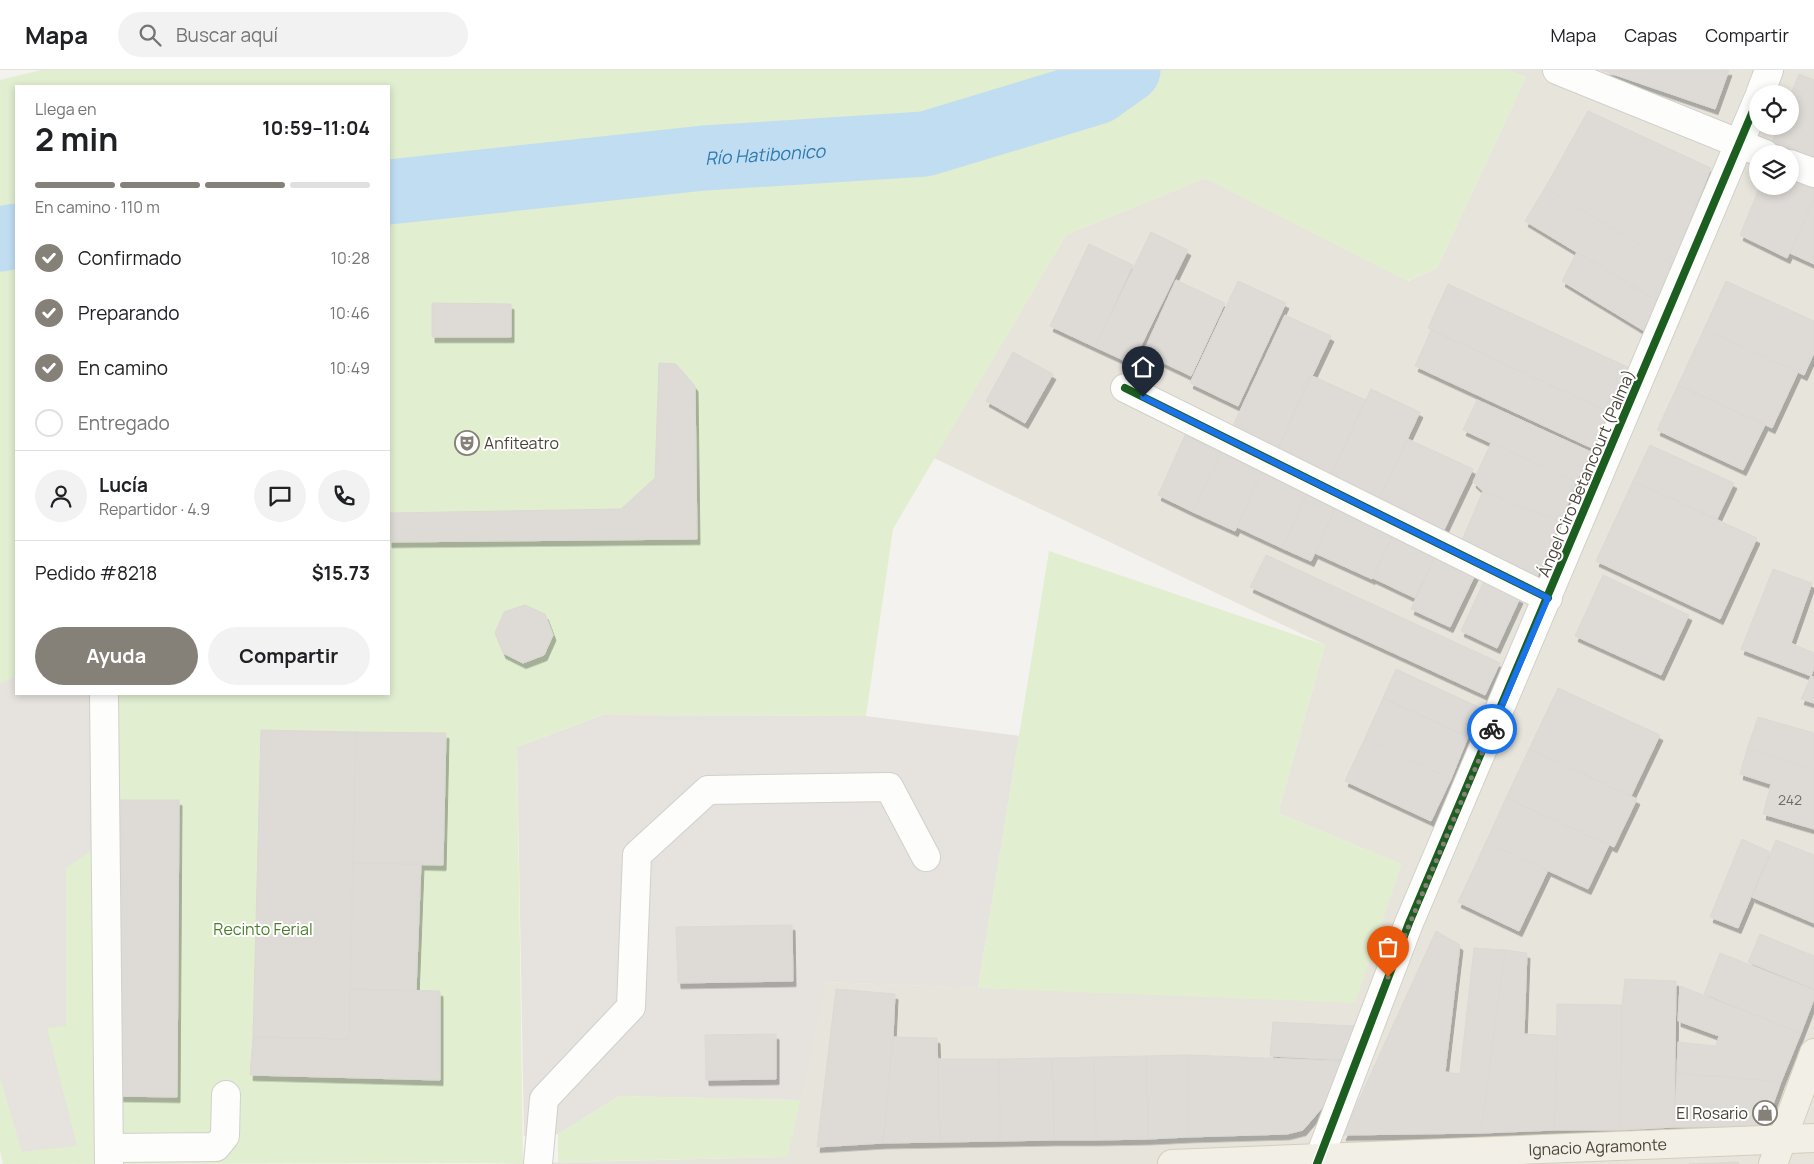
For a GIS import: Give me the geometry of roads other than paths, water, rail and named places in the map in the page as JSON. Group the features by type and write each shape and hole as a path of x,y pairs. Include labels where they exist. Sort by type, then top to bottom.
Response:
{"main road":[{"path":"1777,1152 1814,1053"},
{"name":"Ignacio Agramonte","path":"1172,1164 1777,1152 1814,1138"}],"street":[{"path":"1558,70 1749,147"},
{"path":"1763,85 1769,70"},
{"name":"Ángel Ciro Betancourt (Palma)","path":"1317,1161 1410,923 1749,120"},
{"path":"1799,167 1814,173"},
{"path":"1125,388 1548,598"},
{"path":"104,695 109,1156 216,1147 225,1136 226,1095"},
{"path":"538,1164 544,1099 631,1007 637,855 708,790 889,787 926,858"}],"waterway":[{"name":"Río Hatibonico","path":"390,192 704,158 925,144 1097,92 1128,70"},
{"name":"Río Hatibonico","path":"0,239 15,236"}],"place":[{"name":"Anfiteatro","path":"467,443"},
{"name":"El Rosario","path":"1765,1113"}],"park label":[{"name":"Recinto Ferial","path":"263,929"}]}
